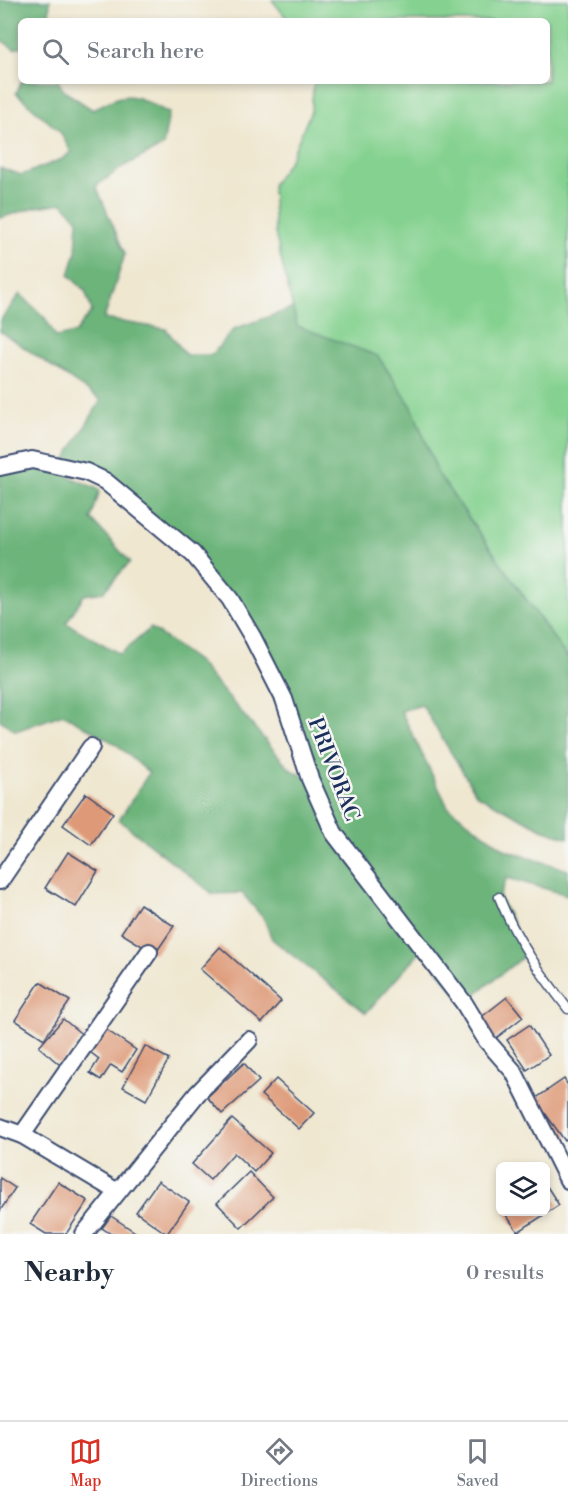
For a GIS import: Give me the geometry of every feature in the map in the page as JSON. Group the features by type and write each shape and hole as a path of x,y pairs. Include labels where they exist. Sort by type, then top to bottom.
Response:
{"street":[{"name":"PRIVORAC","path":"0,467 32,460 86,472 105,481 193,554 230,599 284,699 310,779 334,833 464,1003 487,1041 514,1072 568,1180"},
{"path":"0,881 91,747"},
{"path":"22,1135 149,952"},
{"path":"84,1234 116,1191 197,1094 249,1040"},
{"path":"0,1126 22,1135 116,1191"}],"lane":[{"path":"499,897 507,918 528,953 568,1009"}],"green space":[{"path":"0,0 50,0 49,18 18,18 18,48 14,49 0,39"},
{"path":"272,0 568,0 568,659 438,474 412,407 378,357 297,326 275,233 272,185 290,160 311,111 314,84 550,84 550,18 287,18"},
{"path":"20,84 60,84 64,91 93,110 115,99 131,96 169,113 163,146 124,166 96,186 125,254 104,319 166,329 186,355 212,355 234,329 293,308 297,326 378,356 412,407 438,474 568,659 568,838 542,829 477,795 422,705 401,711 448,807 506,850 568,870 568,895 507,878 499,897 528,953 464,1003 422,950 366,1013 272,939 264,919 242,893 213,894 119,820 149,773 116,744 63,714 16,731 0,720 0,467 32,460 100,490 91,519 130,562 103,592 84,595 66,623 120,654 151,628 197,661 290,769 309,779 284,699 230,599 105,481 61,467 101,400 0,331 0,321 20,294 45,318 56,337 75,333 92,311 85,291 69,275 76,252 78,220 63,203 36,207 0,218 0,168 22,175 62,159 71,152 60,132 16,93"}],"building":[{"path":"86,793 113,813 91,845 63,825"},
{"path":"68,852 98,871 76,907 45,888"},
{"path":"140,904 174,926 155,954 121,933"},
{"path":"220,947 281,1001 262,1023 200,969"},
{"path":"40,982 70,1001 44,1039 15,1020"},
{"path":"507,997 523,1017 495,1039 479,1019"},
{"path":"63,1019 84,1036 60,1065 39,1047"},
{"path":"529,1025 549,1055 527,1070 507,1040"},
{"path":"105,1029 136,1050 122,1072 111,1065 101,1080 90,1073 99,1059 90,1052"},
{"path":"145,1046 169,1059 146,1100 123,1087"},
{"path":"244,1063 259,1081 222,1114 207,1097"},
{"path":"276,1079 314,1113 299,1129 261,1095"},
{"path":"564,1079 568,1085 568,1138 565,1141 535,1099"},
{"path":"232,1119 271,1153 254,1172 234,1153 210,1180 192,1164"},
{"path":"249,1172 273,1197 241,1228 217,1203"},
{"path":"0,1178 15,1188 0,1211"},
{"path":"158,1181 189,1202 167,1234 136,1212"},
{"path":"58,1182 88,1201 66,1234 46,1234 30,1224"},
{"path":"550,1191 559,1205 550,1211"},
{"path":"111,1216 138,1234 111,1234 102,1228"},
{"path":"507,1216 542,1216 518,1232"}]}
